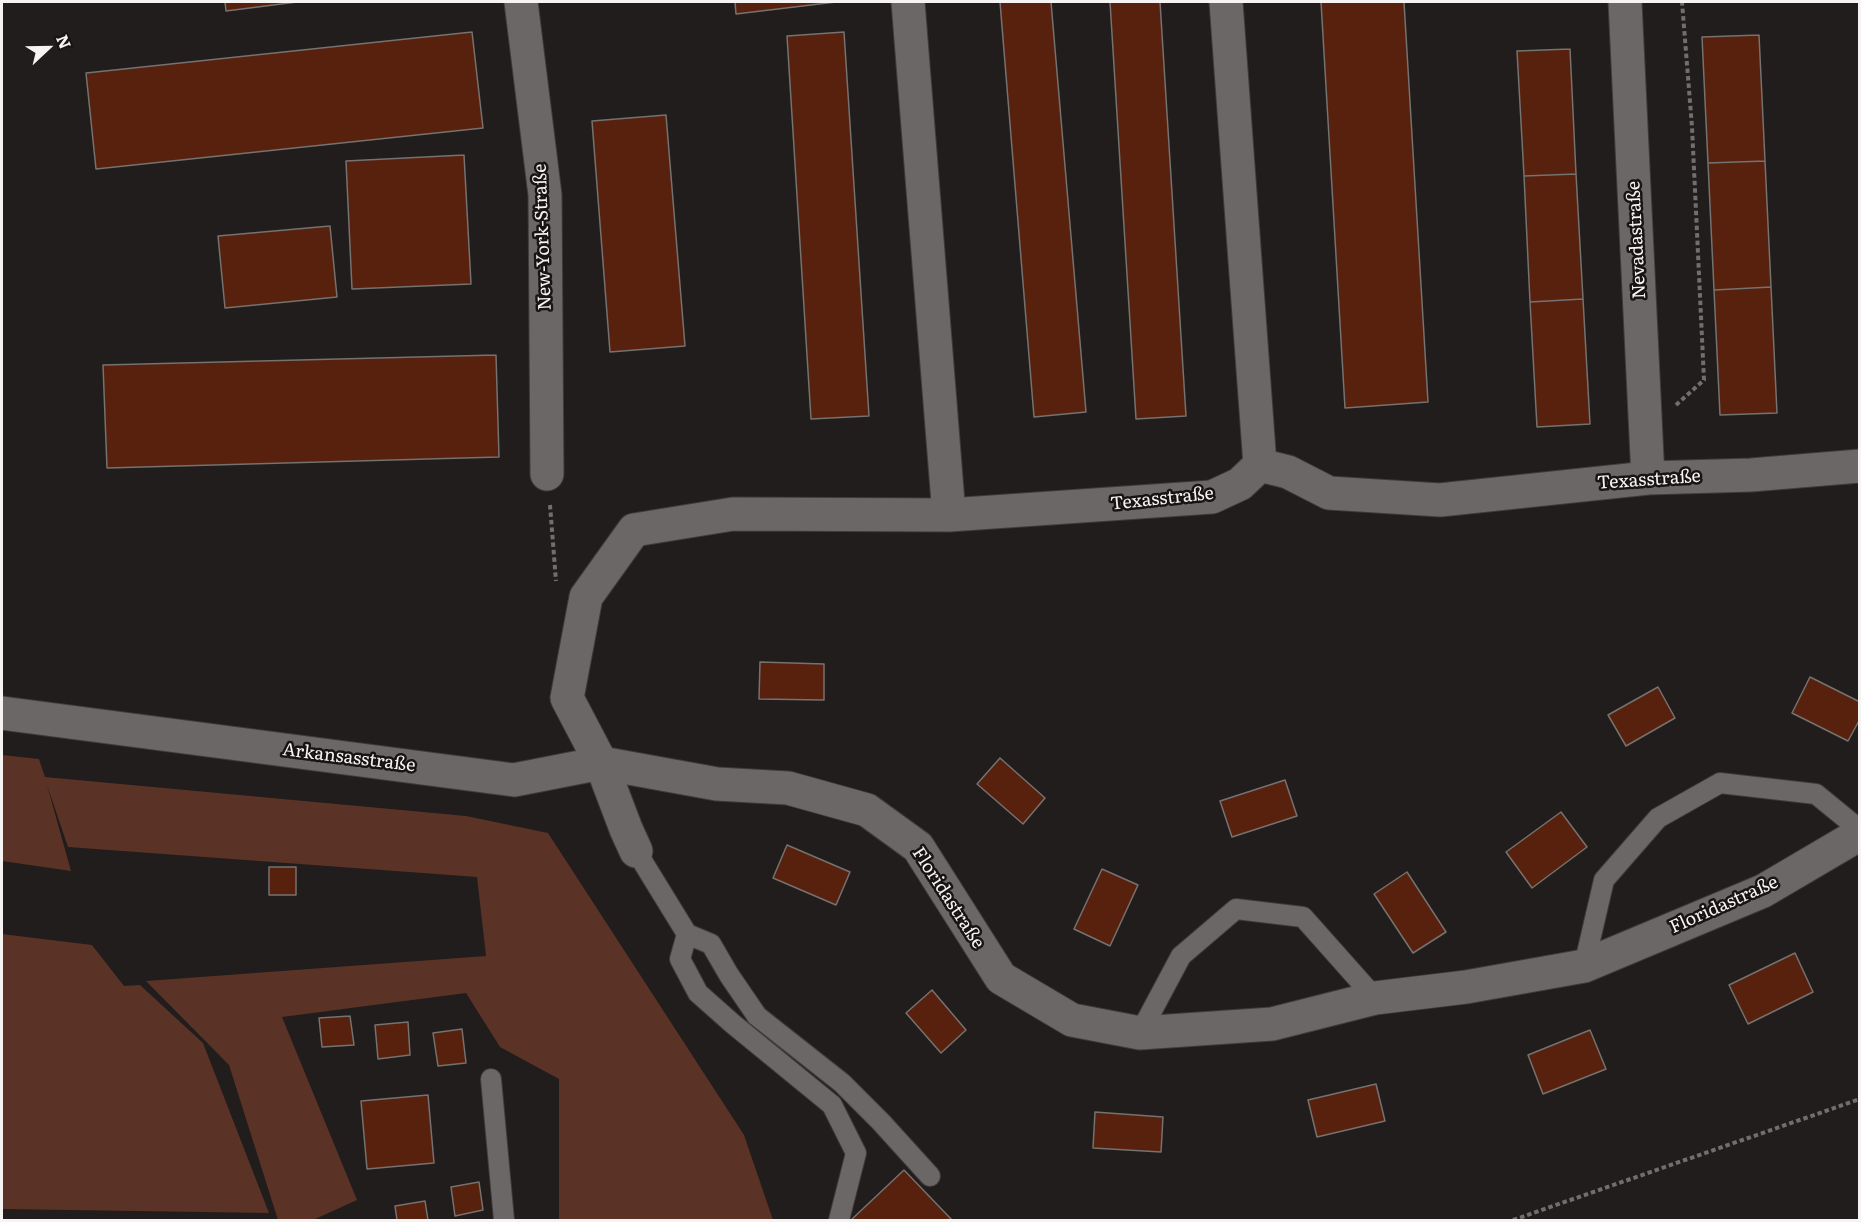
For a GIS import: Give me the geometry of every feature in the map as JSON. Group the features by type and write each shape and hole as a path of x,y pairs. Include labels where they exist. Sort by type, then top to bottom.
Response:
{"street":[{"name":"New-York-Straße","path":"521,2 546,195 547,474"},
{"path":"908,2 949,515"},
{"path":"1226,2 1260,465"},
{"name":"Nevadastraße","path":"1625,2 1648,478"},
{"name":"Texasstraße","path":"601,763 567,698 586,597 634,531 733,514 949,515 1212,497 1240,484 1260,465 1288,472 1329,493 1440,500 1648,478 1751,475 1860,466"},
{"name":"Arkansasstraße","path":"2,713 514,780 601,763"},
{"path":"601,763 636,851"},
{"name":"Floridastraße","path":"601,763 717,784 788,788 867,810 918,847 1001,978 1072,1020 1140,1033 1272,1024 1374,998 1466,987 1584,966 1763,891 1860,832"}],"lane":[{"name":"Floridastraße","path":"1584,966 1604,879 1658,818 1720,783 1816,794 1860,832"},
{"path":"636,851 687,934 711,944 729,975 758,1016 842,1083 930,1176"},
{"path":"1140,1033 1181,956 1236,909 1303,917 1374,998"},
{"path":"687,934 680,959 698,993 832,1105 856,1153 839,1221"},
{"path":"491,1079 504,1221"}],"path":[{"path":"1513,1221 1860,1099"}],"shaded area":[{"path":"2,755 39,759 45,777 466,816 548,833 744,1135 773,1220 559,1220 559,1079 500,1047 466,993 282,1017 357,1200 313,1220 278,1220 229,1065 146,981 486,956 477,877 68,847 47,785 71,871 2,861"},
{"path":"2,934 92,945 124,986 140,985 203,1043 269,1213 2,1209"}],"building":[{"path":"225,2 297,2 226,11"},
{"path":"735,2 836,2 736,14"},
{"path":"1000,2 1051,2 1086,412 1034,417"},
{"path":"1110,2 1160,2 1186,416 1136,419"},
{"path":"1321,2 1404,2 1428,402 1345,408"},
{"path":"472,32 483,128 96,169 86,73"},
{"path":"844,32 869,416 811,419 787,36"},
{"path":"1759,35 1765,161 1708,163 1702,37"},
{"path":"1570,49 1576,174 1524,176 1517,51"},
{"path":"666,115 685,346 610,352 592,121"},
{"path":"464,155 471,284 352,289 346,161"},
{"path":"1765,161 1771,287 1714,290 1708,163"},
{"path":"1576,174 1583,299 1530,302 1524,176"},
{"path":"330,226 337,297 225,308 218,236"},
{"path":"1771,287 1777,413 1720,415 1714,290"},
{"path":"1583,299 1590,424 1537,427 1530,302"},
{"path":"496,355 499,457 107,468 103,365"},
{"path":"760,662 824,664 824,700 759,699"},
{"path":"1810,677 1860,702 1860,719 1848,741 1792,713"},
{"path":"1658,687 1675,718 1626,746 1608,715"},
{"path":"1000,758 1045,798 1023,824 977,784"},
{"path":"1285,780 1297,816 1232,837 1220,801"},
{"path":"1561,812 1587,847 1532,888 1506,852"},
{"path":"787,845 850,872 836,905 773,878"},
{"path":"269,867 296,867 296,895 269,895"},
{"path":"1102,869 1138,885 1110,946 1074,929"},
{"path":"1407,872 1446,932 1413,953 1374,894"},
{"path":"1795,953 1813,992 1748,1024 1729,985"},
{"path":"932,990 966,1030 941,1053 906,1013"},
{"path":"350,1016 354,1045 322,1047 319,1018"},
{"path":"408,1022 410,1055 378,1059 375,1025"},
{"path":"462,1029 466,1063 438,1066 433,1033"},
{"path":"1590,1030 1606,1069 1543,1094 1528,1055"},
{"path":"1376,1084 1385,1121 1317,1137 1308,1100"},
{"path":"428,1095 434,1163 367,1169 361,1101"},
{"path":"1095,1112 1163,1117 1161,1152 1093,1148"},
{"path":"904,1170 952,1220 851,1220"},
{"path":"479,1182 483,1210 455,1216 451,1187"},
{"path":"425,1201 428,1220 397,1220 395,1206"}]}
